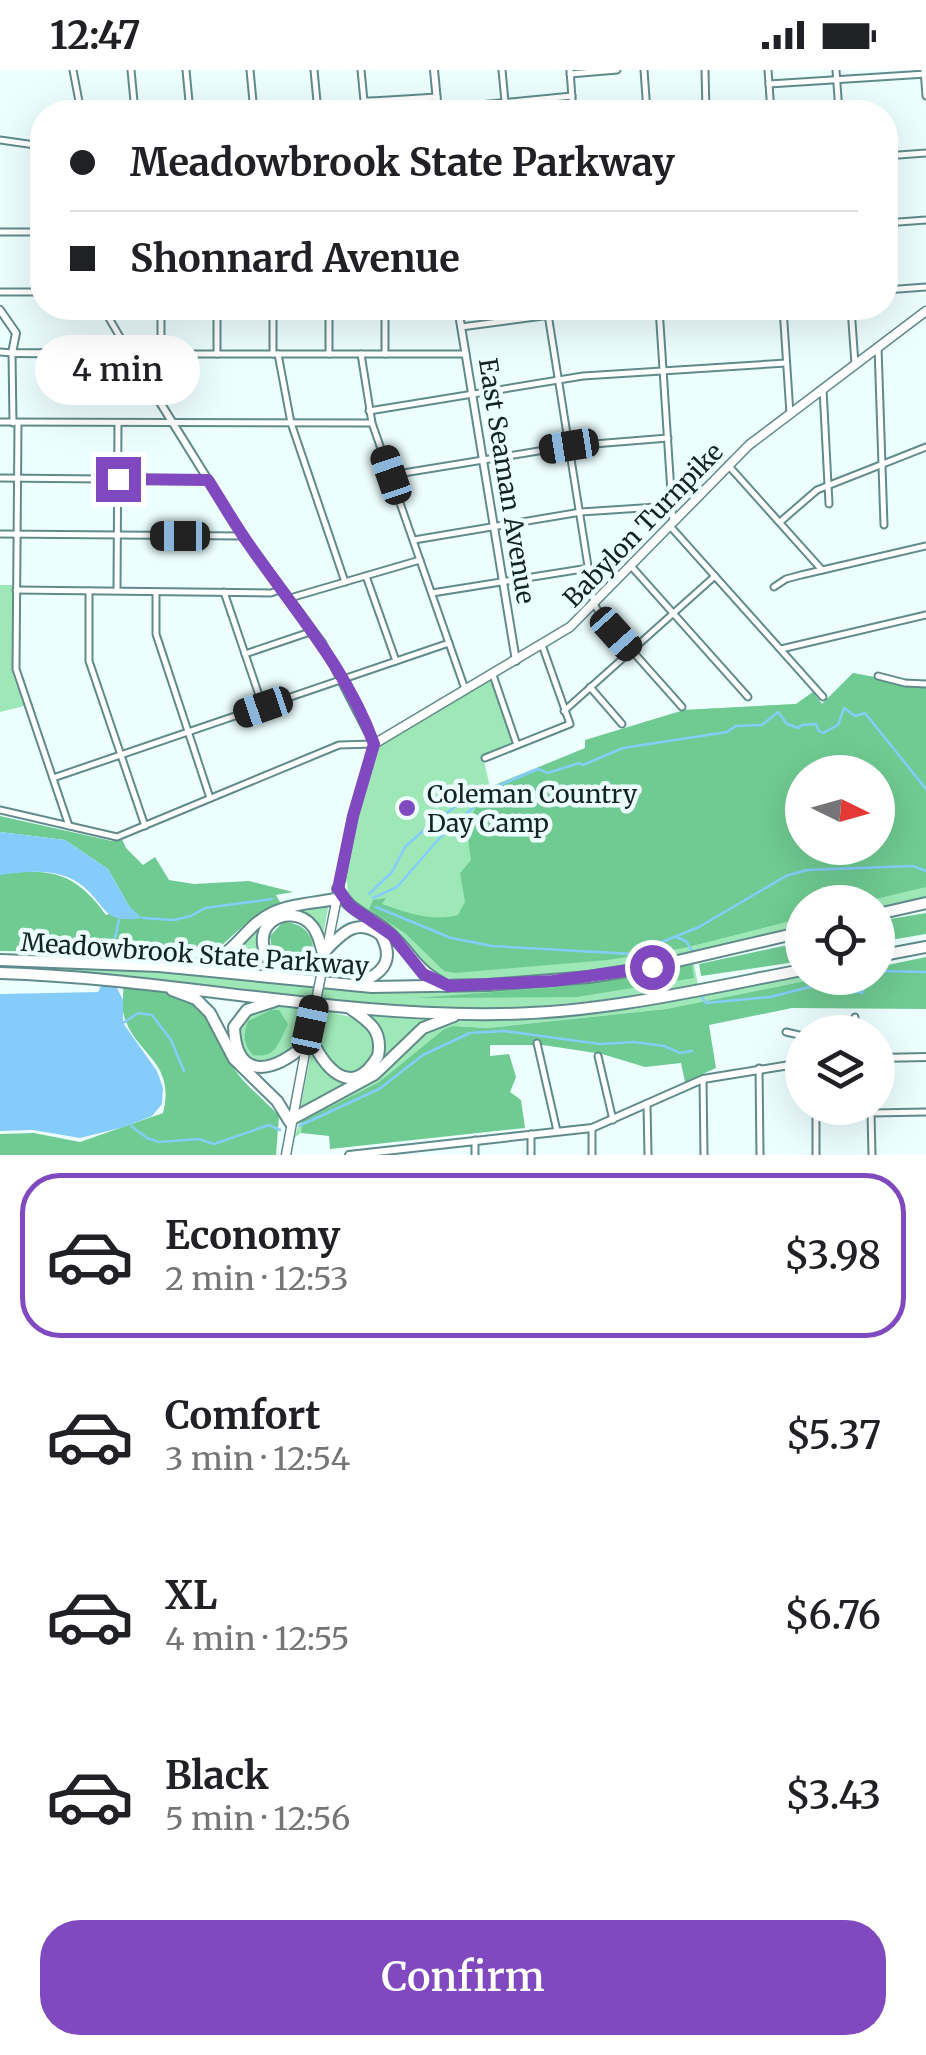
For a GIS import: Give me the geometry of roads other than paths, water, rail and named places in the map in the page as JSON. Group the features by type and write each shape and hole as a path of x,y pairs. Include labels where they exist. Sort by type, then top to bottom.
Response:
{"highway":[{"path":"168,967 214,962 273,912 337,894 392,935 423,974 449,986"},
{"path":"895,910 926,902"},
{"path":"283,979 268,963 261,947 264,932 274,920 286,915 305,919 315,930 324,958"},
{"path":"324,958 346,930 358,926 368,927 385,942 385,968 375,977 352,985"},
{"name":"Meadowbrook State Parkway","path":"0,960 168,967 352,985 449,986 553,981 617,973 785,936"},
{"path":"895,952 926,946"},
{"path":"388,959 396,953 408,958"},
{"name":"Meadowbrook State Parkway","path":"0,972 161,985 350,1008 460,1014 596,1008 785,973"},
{"path":"161,985 196,1000 215,1022 234,1059 277,1101 291,1121 375,1074 423,1028 460,1014"},
{"path":"215,1022 227,1029 234,1027 247,1010 278,1000"},
{"path":"234,1027 238,1053 249,1064 281,1064 309,1034 330,1070 346,1076 361,1074 378,1056 379,1036 371,1023 350,1008"}],"main road":[{"name":"Babylon Turnpike","path":"374,744 570,627 749,445 926,311"},
{"path":"286,1155 353,816 374,744"}],"street":[{"path":"72,70 78,100"},
{"path":"131,70 134,100"},
{"path":"186,70 189,100"},
{"path":"250,70 253,100"},
{"path":"314,70 317,100"},
{"path":"360,70 364,100"},
{"path":"434,70 437,100"},
{"path":"502,70 505,100"},
{"path":"572,100 570,72 616,70"},
{"path":"644,70 646,100"},
{"path":"705,70 706,100"},
{"path":"768,70 770,100"},
{"path":"836,70 838,100"},
{"path":"769,84 925,73 926,96"},
{"path":"534,100 572,96"},
{"path":"388,100 437,97"},
{"path":"0,140 30,144"},
{"path":"898,155 926,152"},
{"path":"898,221 926,220"},
{"path":"0,232 30,232"},
{"path":"898,289 926,288"},
{"path":"0,292 30,292"},
{"path":"0,310 29,353"},
{"path":"0,810 116,837 338,745 374,744 343,680 313,631 244,536 109,320"},
{"path":"162,320 162,354"},
{"path":"218,320 218,354"},
{"path":"274,320 276,354 291,423 345,582"},
{"path":"329,320 329,354"},
{"path":"385,320 385,354"},
{"name":"East Seaman Avenue","path":"461,320 516,661"},
{"path":"462,327 497,320"},
{"path":"549,320 594,604 682,708"},
{"path":"660,320 672,524 823,697"},
{"path":"784,320 790,414"},
{"path":"852,320 855,365"},
{"path":"16,334 12,352 18,478 16,669 69,826"},
{"path":"878,347 884,524"},
{"path":"0,352 466,354"},
{"path":"361,354 372,423 466,691"},
{"path":"369,410 558,380 786,363"},
{"path":"823,389 829,504"},
{"path":"0,422 372,423"},
{"path":"116,591 118,423"},
{"path":"391,475 569,446 668,438"},
{"path":"780,522 817,490 926,447"},
{"path":"728,466 822,570"},
{"path":"0,478 208,480"},
{"path":"414,540 581,512 672,506"},
{"path":"0,534 244,536"},
{"path":"774,587 786,578 926,546"},
{"path":"290,598 420,560"},
{"path":"631,566 748,698"},
{"path":"432,593 589,568"},
{"path":"366,576 396,662"},
{"path":"566,714 590,687 715,576"},
{"path":"16,590 271,592 283,588"},
{"path":"89,591 89,661 145,826"},
{"path":"156,592 156,634 210,798"},
{"path":"224,592 263,707"},
{"path":"781,649 926,615"},
{"path":"245,654 313,631"},
{"path":"53,778 449,643"},
{"path":"485,758 570,724 542,645"},
{"path":"493,675 517,744"},
{"path":"878,676 905,684 926,684"},
{"path":"590,687 622,724"},
{"path":"537,1042 558,1131"},
{"path":"598,1056 613,1120"},
{"path":"895,1058 926,1057"},
{"path":"348,1155 592,1128 704,1079 785,1064"},
{"path":"759,1068 760,1155"},
{"path":"704,1079 704,1155"},
{"path":"647,1105 648,1155"},
{"path":"895,1113 926,1112"},
{"path":"816,1125 816,1155"},
{"path":"872,1125 872,1155"},
{"path":"592,1128 592,1155"},
{"path":"530,1134 531,1155"},
{"path":"475,1140 475,1155"}],"water":[{"path":"0,832 65,840 108,869 129,906 142,918 120,919 107,913 84,887 65,876 33,872 0,875"},
{"path":"102,984 116,986 123,1000 123,1023 157,1071 163,1088 162,1104 152,1116 80,1138 33,1130 0,1131 0,994 98,992"}],"waterway":[{"path":"373,898 397,887 444,833 481,801 486,791 538,769 548,773 583,765 623,748 727,732 736,726 762,725 778,712 787,724 798,728 816,724 823,733 838,725 844,708 855,716 865,713 926,789"},
{"path":"369,894 392,872 405,847 424,830 456,806 485,792"},
{"path":"376,907 451,938 492,946 632,954 699,927 786,876 807,870 913,866 926,871"},
{"path":"143,918 174,920 205,908 272,899"},
{"path":"115,938 119,920"},
{"path":"676,937 686,941 693,952"},
{"path":"895,971 926,972"},
{"path":"701,996 706,1003 785,993"},
{"path":"123,1023 138,1013 152,1015 171,1040 184,1071"},
{"path":"299,1126 379,1089 423,1055 470,1033 504,1031 600,1044 634,1042 664,1046 680,1053 692,1051"},
{"path":"131,1126 159,1142 199,1139 214,1144 269,1125 280,1130"}],"place":[{"name":"Coleman Country Day Camp","path":"407,808"}]}
